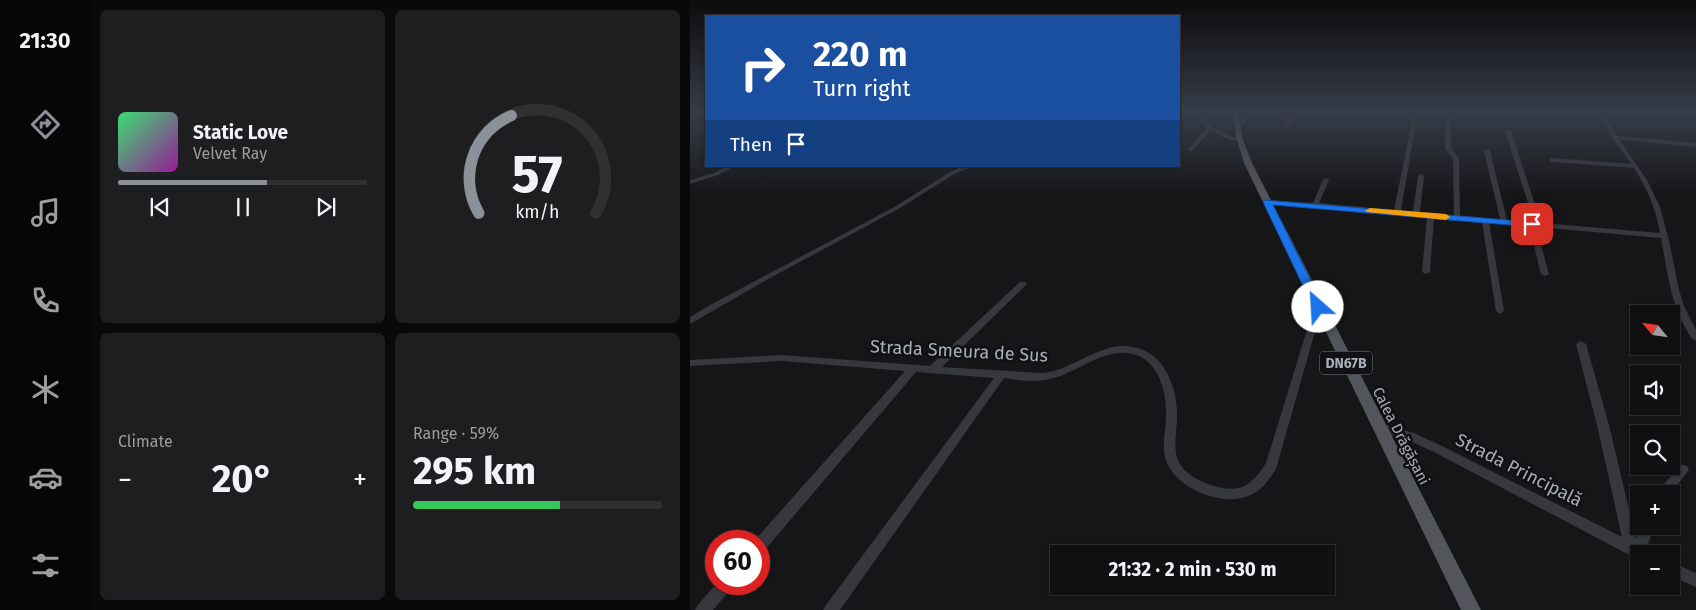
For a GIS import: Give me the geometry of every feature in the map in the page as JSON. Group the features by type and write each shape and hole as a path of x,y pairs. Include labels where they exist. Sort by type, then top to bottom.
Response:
{"main road":[{"name":"Calea Drăgășani","path":"1240,140 1248,163 1318,307 1471,610"}],"street":[{"path":"1190,150 1200,139"},
{"path":"1233,139 1240,140"},
{"path":"1397,213 1411,139"},
{"path":"1448,139 1448,148 1456,159 1457,218"},
{"path":"1510,139 1535,225 1545,274"},
{"path":"1618,139 1658,207 1678,306 1696,338"},
{"path":"1641,139 1696,145"},
{"path":"1487,151 1504,222"},
{"path":"1552,160 1635,166"},
{"path":"690,182 716,174 730,167"},
{"path":"690,321 856,228 900,206 957,170 968,167"},
{"path":"1416,215 1421,176"},
{"path":"1315,205 1326,180"},
{"path":"1267,202 1664,236"},
{"path":"1426,272 1431,216"},
{"path":"1485,220 1500,311"},
{"path":"933,369 1023,284"},
{"name":"Strada Smeura de Sus","path":"690,363 782,358 1033,377 1057,374 1091,357 1113,349 1124,349 1146,356 1157,364 1170,399 1172,414 1168,446 1170,458 1176,469 1186,478 1206,489 1229,495 1244,493 1260,483 1272,465 1318,307"},
{"path":"1582,344 1634,545"},
{"path":"770,533 914,367"},
{"path":"832,610 1001,375"},
{"name":"Strada Principală","path":"1378,427 1410,436 1427,444 1630,549"},
{"path":"1670,485 1683,470"},
{"path":"1680,573 1696,580"},
{"path":"703,610 716,595"}],"slow traffic":[{"path":"1370,211 1446,217"}],"route":[{"path":"1318,307 1267,202 1532,224"}]}
